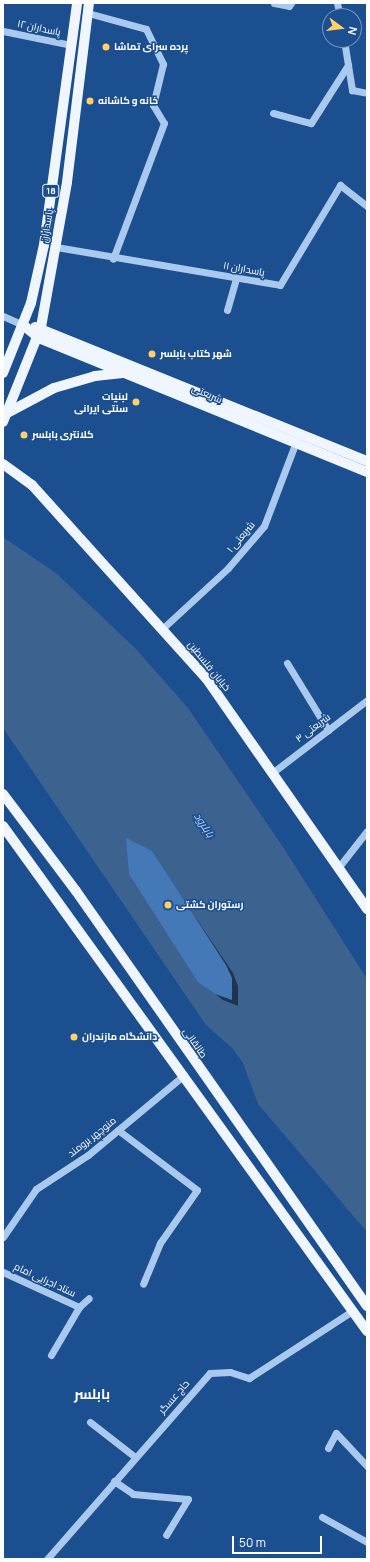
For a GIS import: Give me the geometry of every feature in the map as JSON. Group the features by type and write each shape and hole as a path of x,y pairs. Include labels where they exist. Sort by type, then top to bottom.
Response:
{"main road":[{"name":"پاسداران","path":"3,373 31,304 44,245 77,3"},
{"name":"پاسداران","path":"3,422 9,412 42,327 56,248 89,8"},
{"name":"شریعتی","path":"23,325 42,327 297,438 367,472"},
{"name":"شریعتی","path":"23,325 38,338 297,438 367,461"},
{"path":"9,412 54,388 95,376 127,373"},
{"name":"خیابان فلسطین","path":"3,464 32,485 206,678 367,909"},
{"name":"طالقانی","path":"3,794 76,891 367,1306"},
{"path":"3,826 184,1075 367,1331"}],"street":[{"path":"274,3 289,6 291,3"},
{"path":"89,8 146,29 163,64 153,105 164,123 113,259"},
{"name":"پاسداران ۱۲","path":"3,30 71,45"},
{"path":"345,48 352,90 367,93"},
{"path":"273,113 311,123 348,65"},
{"name":"پاسداران ۱۱","path":"56,248 113,259 280,285 340,185 367,206"},
{"path":"227,310 236,278"},
{"path":"3,316 23,325"},
{"name":"شریعتی ۱","path":"162,629 228,568 264,526 297,438"},
{"path":"287,663 328,730"},
{"name":"شریعتی ۳","path":"272,773 367,700"},
{"path":"338,868 367,831"},
{"name":"منوچهر برومند","path":"3,1237 36,1189 88,1155 184,1075"},
{"path":"118,1130 197,1190 160,1243 143,1284"},
{"name":"ستاد اجرایی امام","path":"3,1272 79,1307"},
{"path":"51,1355 79,1307 89,1298"},
{"name":"حاج عسگر","path":"47,1559 210,1372 230,1372 248,1378 352,1312"},
{"path":"90,1422 135,1457"},
{"path":"328,1448 336,1433 367,1466"},
{"path":"114,1481 134,1494 188,1499 166,1535"},
{"path":"322,1517 367,1542"}],"water":[{"name":"بابلرود","path":"3,537 56,573 136,649 188,708 283,847 367,979 367,1232 258,1104 243,1063 232,1048 206,1025 3,728"}],"building":[{"name":"رستوران کشتی","path":"126,838 152,851 226,965 232,978 232,1000 215,994 198,982 129,874"}],"place":[{"name":"پرده سرای تماشا","path":"106,47"},
{"name":"خانه و کاشانه","path":"90,101"},
{"name":"شهر کتاب بابلسر","path":"152,354"},
{"name":"لبنیات سنتی ایرانی","path":"136,402"},
{"name":"کلانتری بابلسر","path":"24,435"},
{"name":"رستوران کشتی","path":"168,905"},
{"name":"دانشگاه مازندران","path":"74,1037"}],"district":[{"name":"بابلسر","path":"92,1394"}]}
